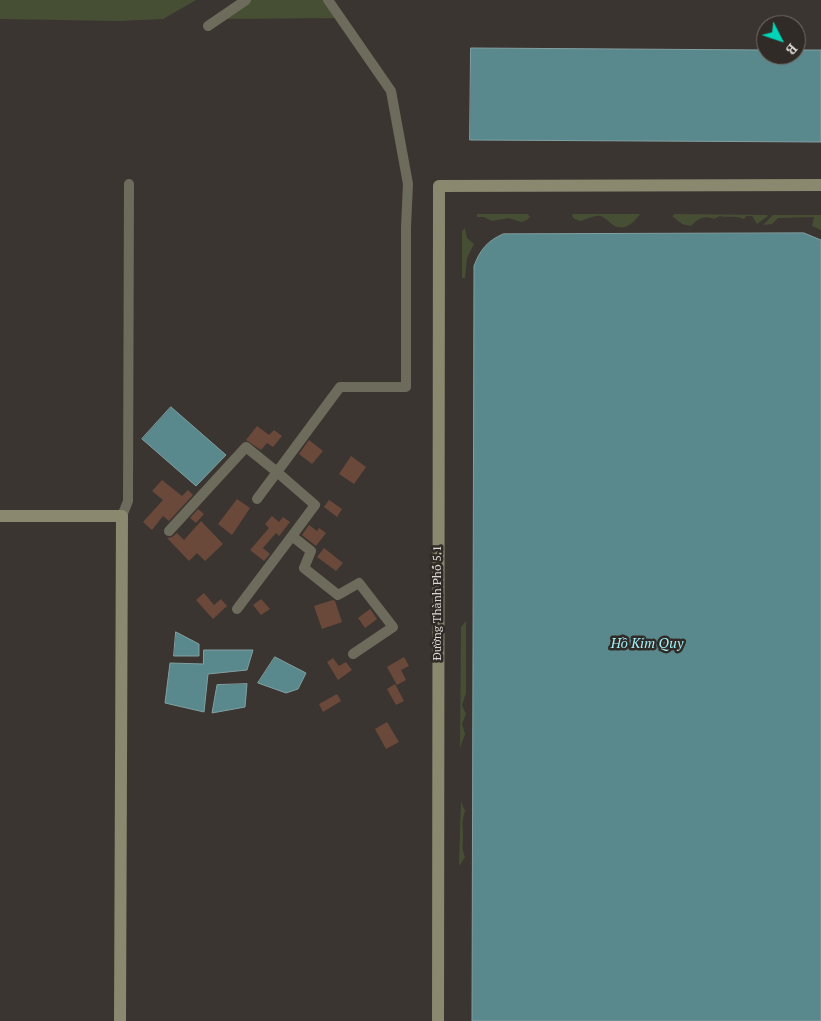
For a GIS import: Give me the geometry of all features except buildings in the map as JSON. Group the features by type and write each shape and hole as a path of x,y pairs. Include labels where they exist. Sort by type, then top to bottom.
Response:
{"street":[{"path":"208,26 246,0"},
{"path":"257,499 340,387 406,387 406,227 408,184 391,91 328,0"},
{"path":"120,1021 122,516 128,502 129,184"},
{"name":"Đường Thành Phố 5.1","path":"438,1021 439,186 821,185"},
{"path":"169,531 246,447 315,505 237,608"},
{"path":"0,516 122,516"},
{"path":"292,536 311,551 304,568 338,595 359,584 393,627 353,654"}],"green space":[{"path":"0,0 196,0 163,19 119,21 0,19"},
{"path":"249,0 328,0 342,18 223,19"},
{"path":"477,214 528,214 530,217 521,222 509,218 492,221 484,217 477,217"},
{"path":"572,214 640,214 628,226 621,228 600,216 580,221 573,218"},
{"path":"675,214 768,216 757,224 752,216 746,216 744,219 720,216 714,219 704,217 691,226 682,224 672,216"},
{"path":"773,215 821,215 821,230 812,226 814,217 778,218 772,224 763,225"},
{"path":"465,228 467,238 474,244 467,258 465,278 462,278 462,231"},
{"path":"466,621 466,693 462,705 466,714 462,724 465,734 460,748 461,627"},
{"path":"461,801 465,811 462,846 465,857 459,866"}],"water":[{"path":"471,48 756,50 756,65 806,65 806,50 821,50 821,142 470,140"},
{"name":"Hồ Kim Quy","path":"804,233 821,240 821,1021 472,1021 474,266 476,260 488,243 503,234"},
{"path":"171,407 226,455 196,486 142,439"},
{"path":"176,632 199,644 199,656 174,656"},
{"path":"204,650 253,650 247,670 208,674 204,712 165,703 170,663 203,664"},
{"path":"275,657 306,673 298,689 286,693 258,683"},
{"path":"247,684 245,707 212,713 217,685"}]}
